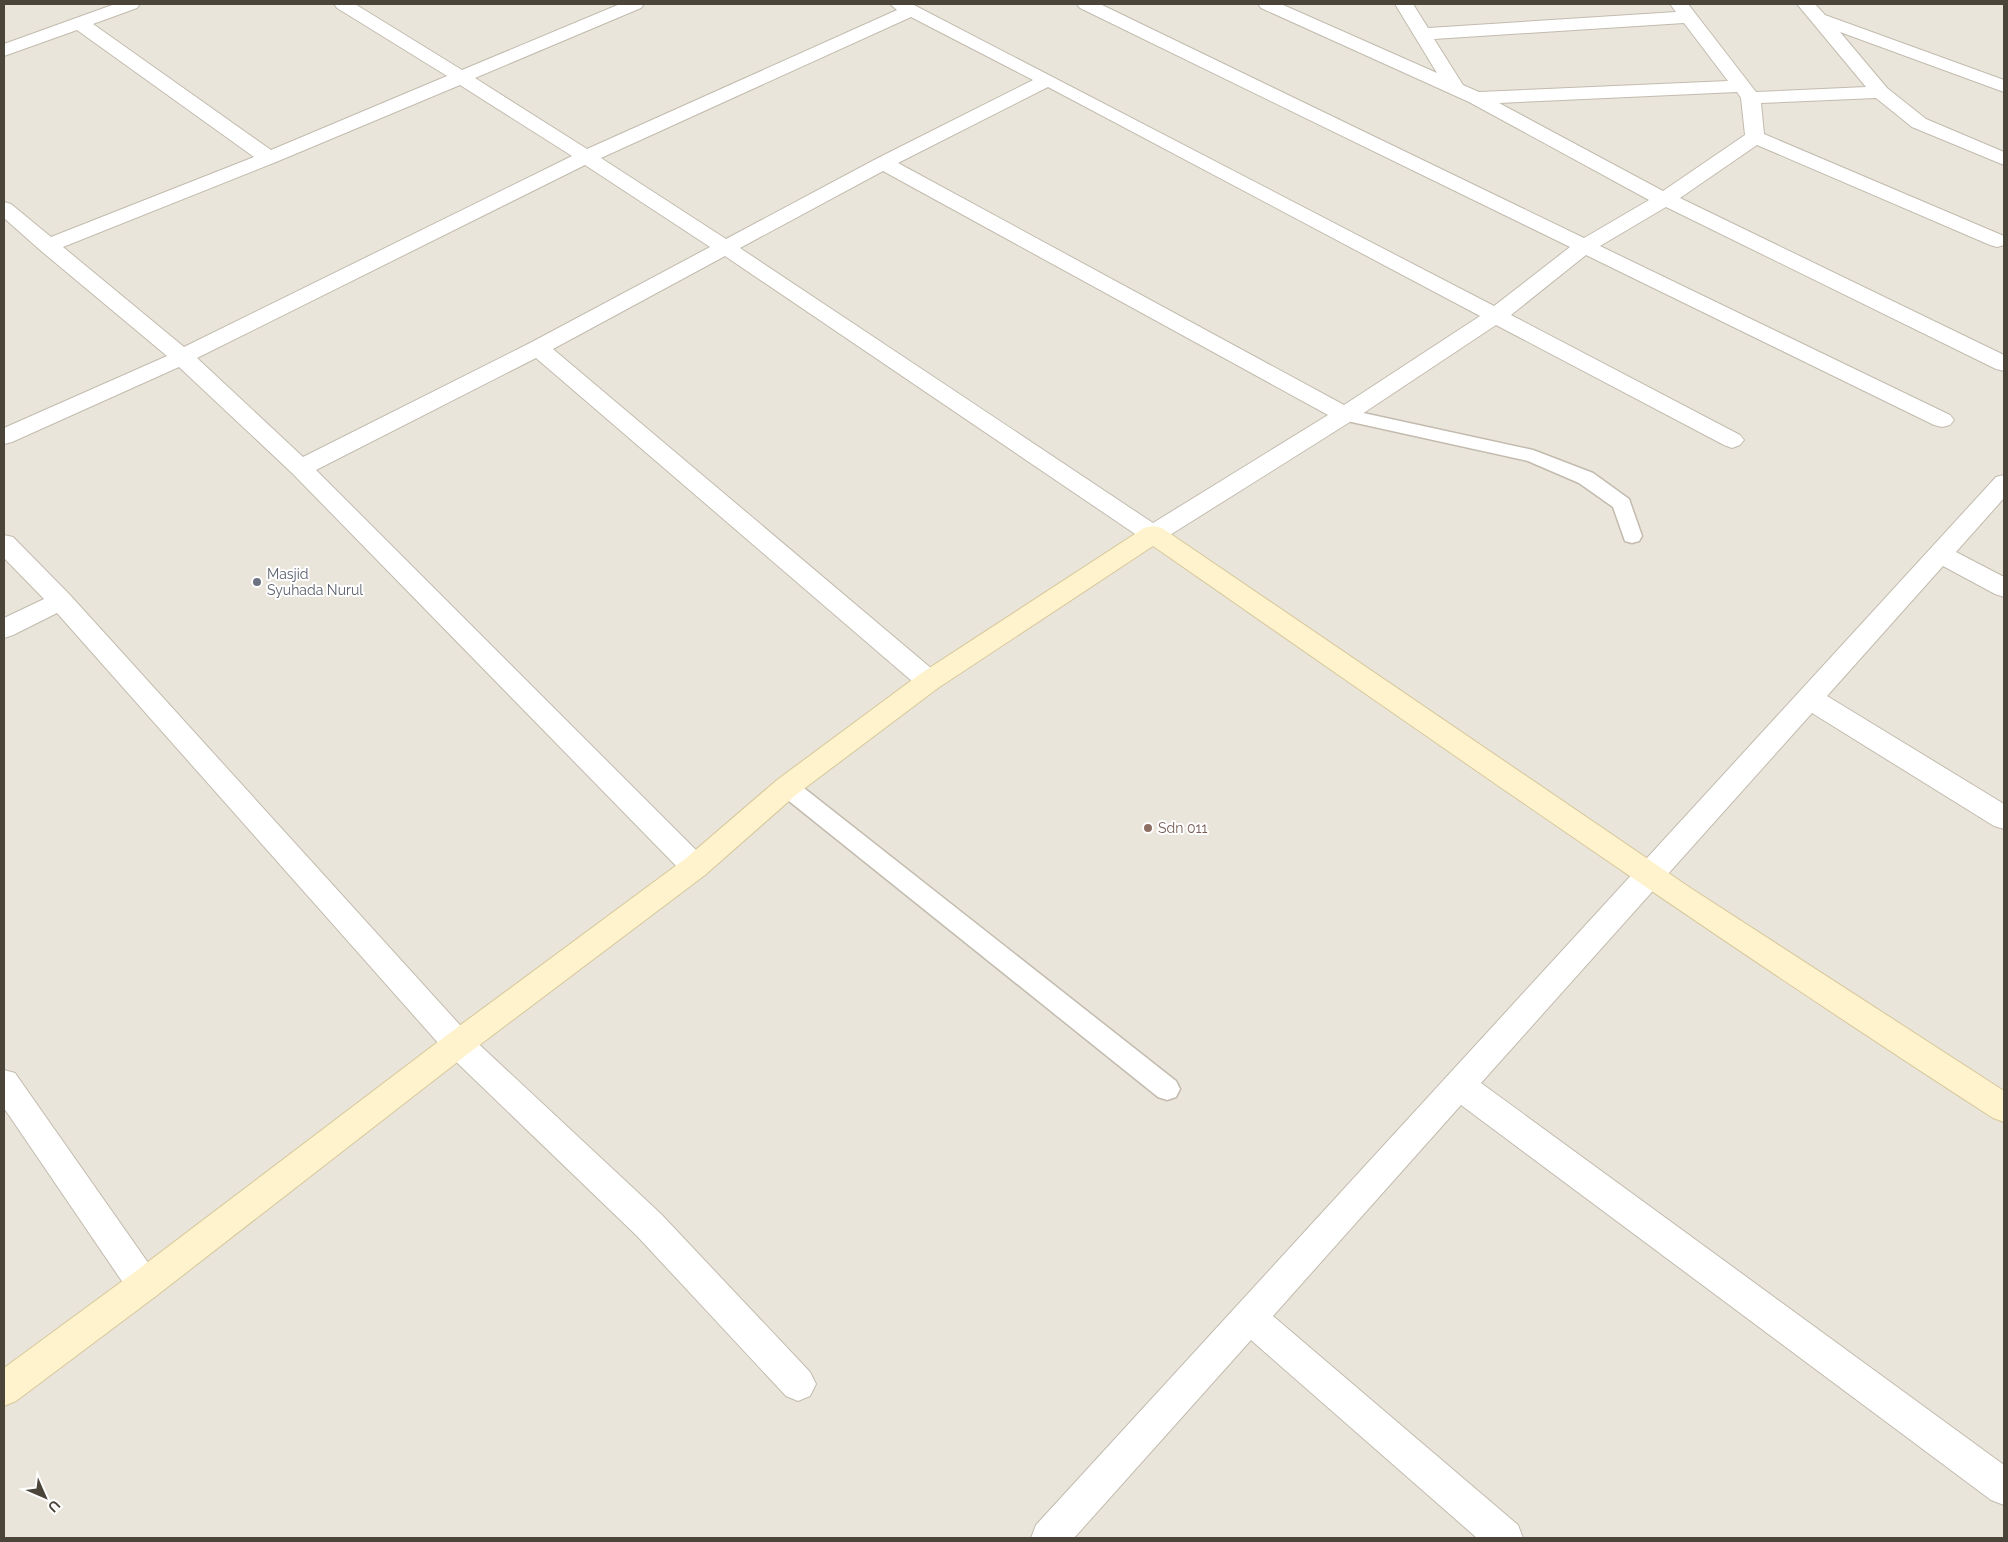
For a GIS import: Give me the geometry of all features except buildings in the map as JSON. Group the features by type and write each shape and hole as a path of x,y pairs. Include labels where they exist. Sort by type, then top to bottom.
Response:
{"street":[{"path":"4,50 131,4"},
{"path":"342,4 461,76 728,247 1153,534 1649,876 1918,1054 2004,1108"},
{"path":"47,246 269,158 631,4"},
{"path":"1086,4 1942,420"},
{"path":"1267,4 1476,98 1649,193 1665,199 2004,364"},
{"path":"1404,4 1456,89"},
{"path":"1806,4 1880,92 1919,123 2004,158"},
{"path":"4,437 182,357 586,157 906,7 1732,440"},
{"path":"1422,34 1684,11 1747,92 1755,137"},
{"path":"1819,18 2004,86"},
{"path":"80,22 269,158"},
{"path":"300,468 538,348 883,163 1048,80"},
{"path":"1476,98 1747,92 1880,92"},
{"path":"4,1388 144,1285 458,1044 696,867 787,787 929,681 1153,534 1345,415 1495,316 1585,246 1665,199 1755,137"},
{"path":"1755,137 1997,241"},
{"path":"883,163 1345,415"},
{"path":"4,208 47,246 182,357 300,468 696,867"},
{"path":"538,348 929,681"},
{"path":"1049,1538 2004,482"},
{"path":"4,543 61,601 458,1044 649,1225 798,1384"},
{"path":"1940,554 2004,588"},
{"path":"4,629 61,601"},
{"path":"1809,698 2004,818"},
{"path":"4,1083 144,1285"},
{"path":"1459,1085 2004,1487"},
{"path":"1249,1317 1505,1538"}],"lane":[{"path":"1345,415 1533,456 1586,478 1622,504 1632,536"},
{"path":"787,787 1167,1089"}],"shaded area":[{"path":"4,4 2004,4 2004,1538 4,1538"}],"place":[{"name":"Masjid Syuhada Nurul","path":"257,582"},
{"name":"Sdn 011","path":"1148,828"}]}
